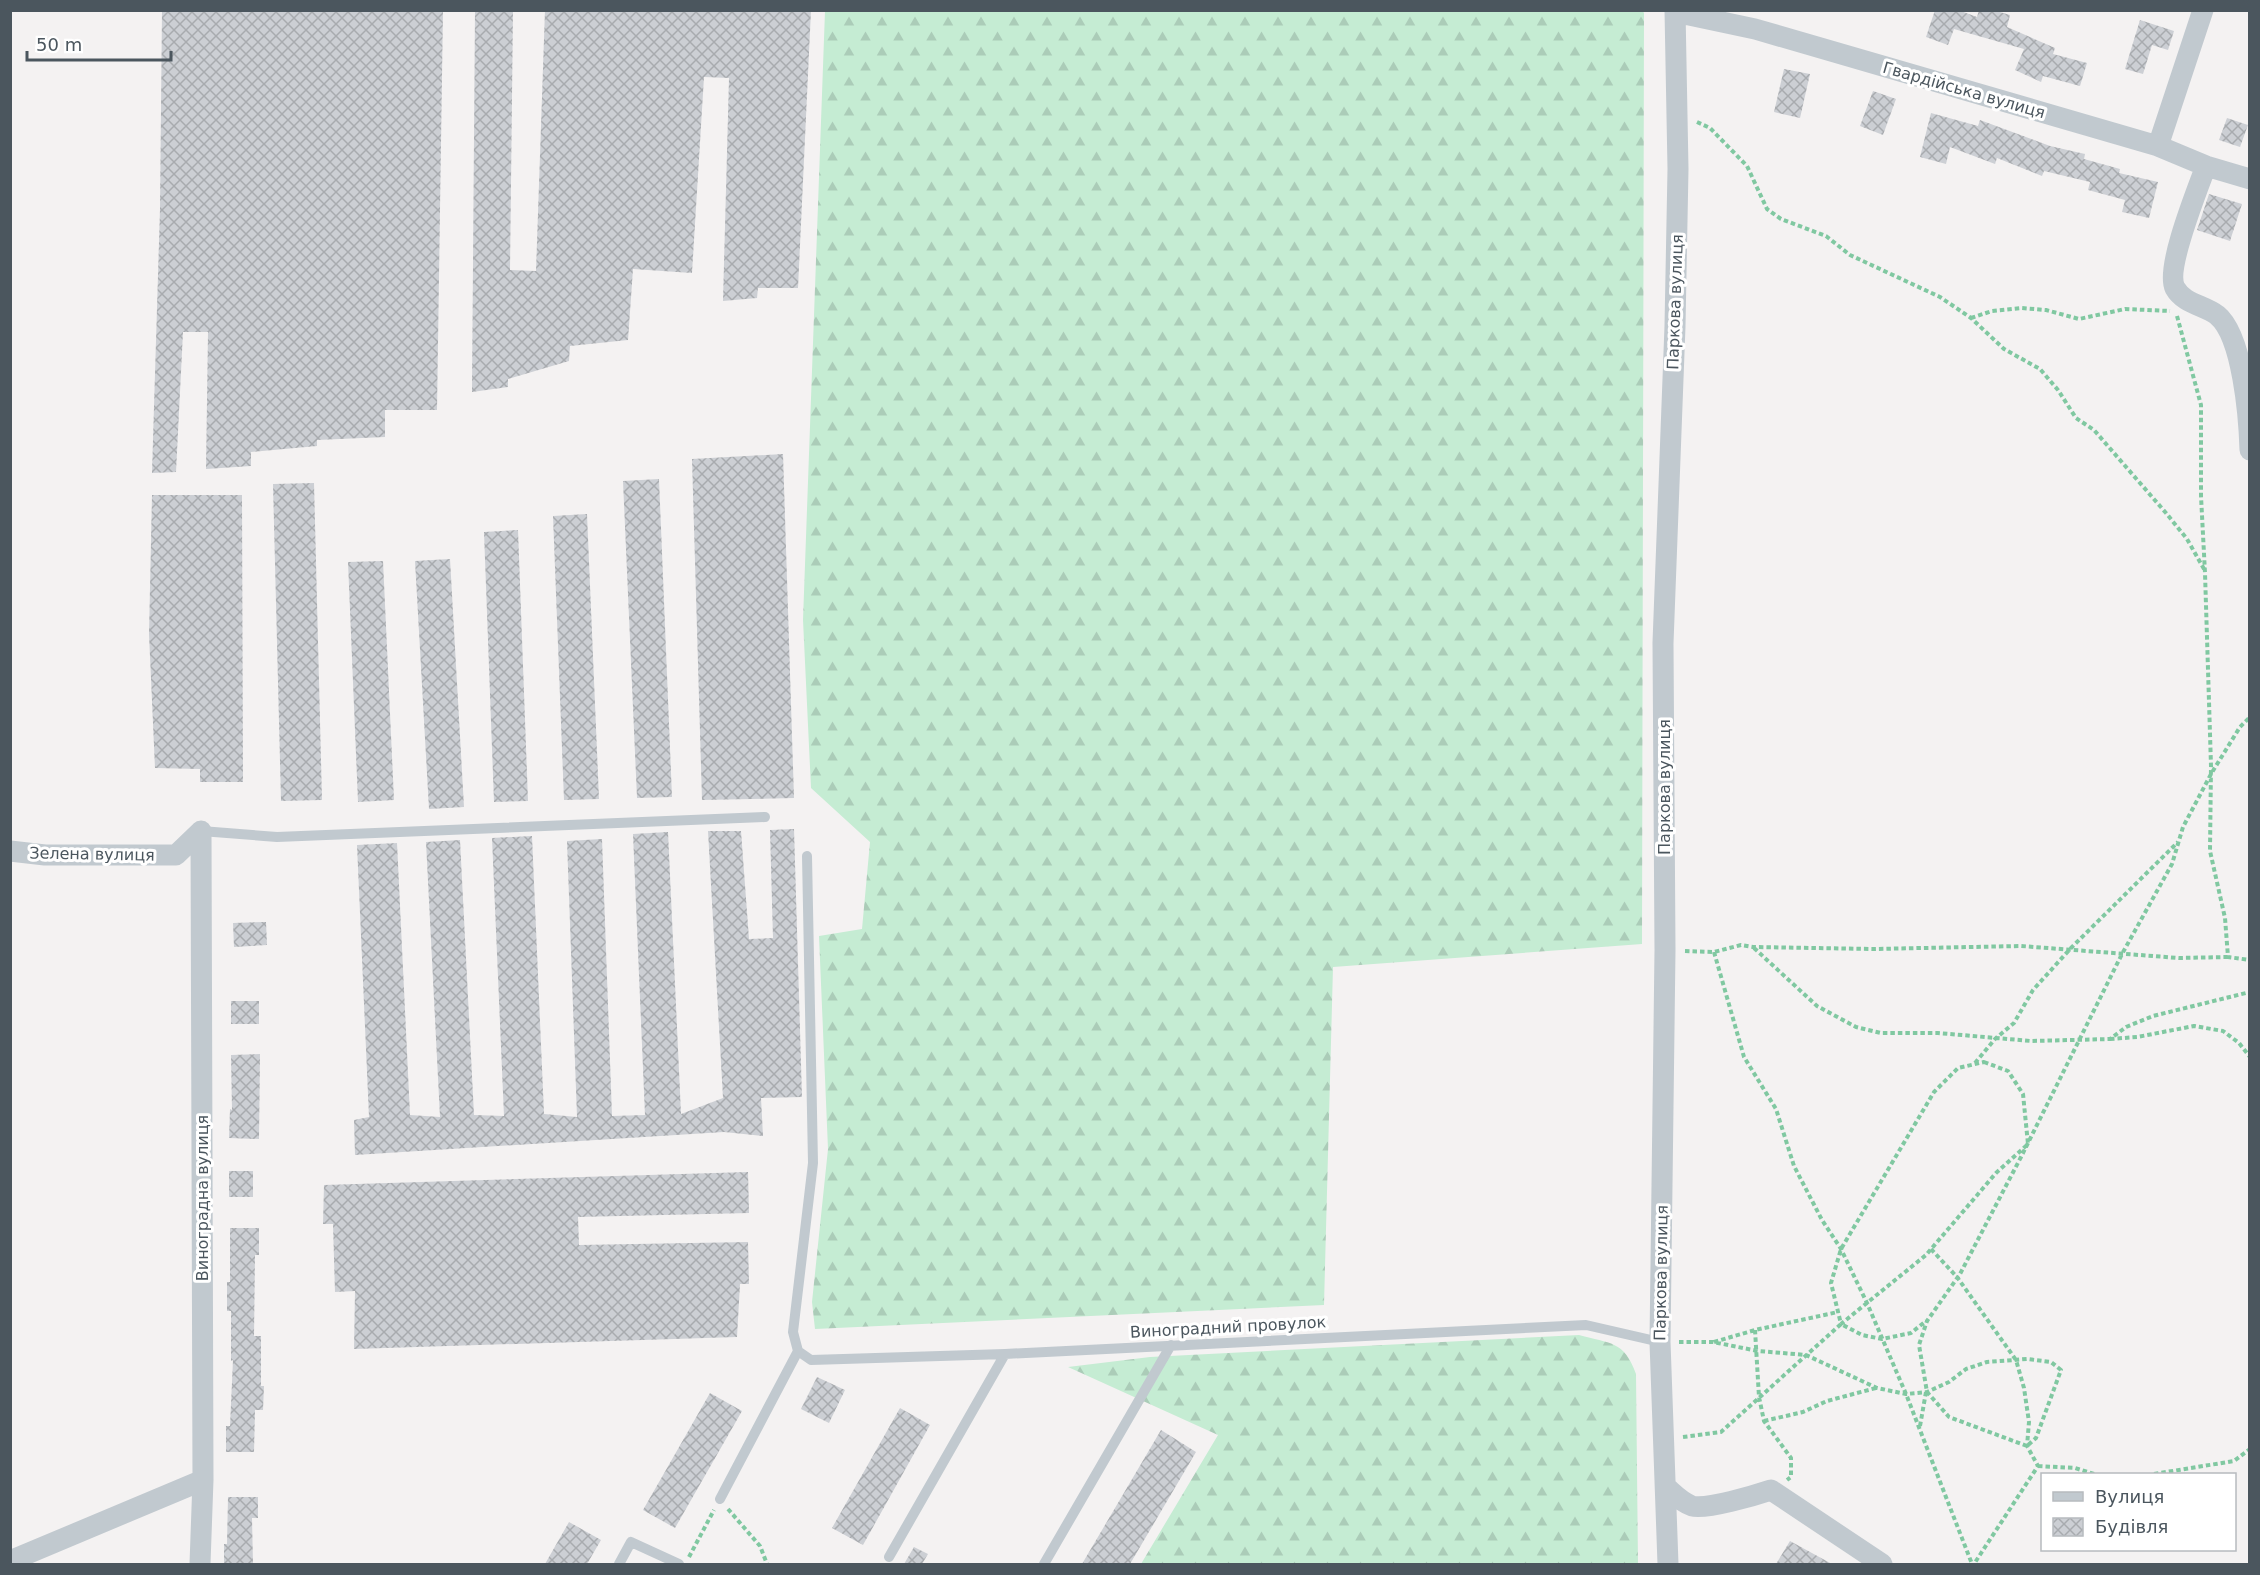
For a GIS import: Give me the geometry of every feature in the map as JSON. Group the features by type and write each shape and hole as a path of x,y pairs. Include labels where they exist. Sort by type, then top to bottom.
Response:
{"street":[{"path":"2158,146 2203,10"},
{"name":"Гвардійська вулиця","path":"1675,11 1755,29 2158,146 2250,179"},
{"name":"Паркова вулиця","path":"1668,1564 1660,1342 1665,950 1663,643 1675,327 1678,169 1675,11"},
{"path":"2206,165 2175,256 2173,276 2175,288 2184,298 2217,315 2232,336 2249,419 2250,450"},
{"name":"Зелена вулиця","path":"10,851 45,855 176,855 201,831"},
{"name":"Виноградна вулиця","path":"200,1564 203,1480 201,831"},
{"path":"10,1561 203,1480"},
{"path":"1666,1487 1679,1499 1695,1506 1746,1498 1771,1490 1882,1564"}],"lane":[{"path":"201,831 277,837 765,817"},
{"path":"720,1499 798,1352 793,1332 813,1163 807,856"},
{"name":"Виноградний провулок","path":"798,1352 811,1360 1005,1354 1586,1325 1660,1342"},
{"path":"1044,1564 1171,1345"},
{"path":"889,1557 1005,1354"},
{"path":"619,1564 631,1542 679,1564"}],"path":[{"path":"1677,112 1710,128 1748,166 1767,209 1781,219 1826,236 1850,255 1940,297 1971,318 2004,350 2040,369 2058,390 2076,418 2094,430 2187,539 2205,573"},
{"path":"1971,318 1992,311 2021,308 2046,310 2079,319 2125,309 2176,311 2201,405 2200,496 2205,573 2211,774 2210,851 2225,918 2228,957"},
{"path":"1920,1428 1927,1392 1919,1345 1927,1321 1957,1277 2028,1144 2122,954 2172,864 2182,827 2240,726 2250,717"},
{"path":"1974,1064 1995,1039 2014,1023 2033,990 2071,948 2178,841"},
{"path":"1665,950 1714,952 1742,945 1873,949 2021,946 2179,958 2228,957 2250,960"},
{"path":"1754,947 1817,1006 1856,1027 1881,1033 1938,1033 2031,1041 2137,1037 2194,1026 2223,1031 2240,1043 2250,1057"},
{"path":"1714,952 1744,1057 1776,1109 1794,1166 1822,1220 1841,1249 1867,1303 1920,1428 1973,1564"},
{"path":"2110,1039 2126,1027 2153,1016 2250,992"},
{"path":"1927,1321 1911,1333 1882,1339 1862,1335 1841,1324 1831,1283 1841,1249 1934,1092 1958,1068 1984,1062 2008,1071 2023,1094 2028,1144"},
{"path":"1664,1440 1721,1432 1841,1324 1926,1255 1996,1173 2028,1144"},
{"path":"1931,1249 1957,1277 2016,1360 2024,1388 2029,1422 2027,1446 2038,1466"},
{"path":"1713,1342 1755,1330 1838,1312"},
{"path":"1755,1330 1764,1421 1791,1458 1791,1477 1771,1490"},
{"path":"1660,1342 1713,1342 1758,1351 1806,1355 1877,1388 1906,1394 1927,1392 1949,1382 1966,1369 1988,1362 2016,1360 2051,1362 2061,1370 2036,1438 2027,1446"},
{"path":"1764,1421 1803,1412 1827,1401 1877,1388"},
{"path":"1927,1392 1949,1417 2027,1446"},
{"path":"2160,1473 2234,1461 2250,1449"},
{"path":"1973,1564 2038,1466"},
{"path":"2038,1466 2074,1468 2091,1473"},
{"path":"685,1564 720,1499 760,1546 767,1564"}],"green space":[{"path":"1642,10 1644,13 1642,944 1333,967 1324,1305 815,1329 812,1302 828,1149 819,936 862,929 870,842 811,788 803,620 825,11"},
{"path":"1579,1335 1607,1342 1621,1349 1636,1374 1638,1564 1141,1564 1218,1435 1068,1367 1150,1357"}],"building":[{"path":"162,10 443,10 437,410 385,410 385,437 317,440 317,446 251,452 251,466 206,469 208,332 183,332 176,472 152,473 160,209"},
{"path":"475,10 513,10 510,270 536,271 545,10 811,10 798,288 758,288 757,298 723,301 729,78 704,77 692,273 633,269 628,340 570,346 569,361 508,379 508,387 472,392"},
{"path":"1935,10 1958,10 1977,17 1979,10 1993,10 2010,15 2007,27 2055,48 2053,54 2087,63 2080,86 2043,76 2041,82 2015,70 2024,49 1954,29 1948,45 1926,37"},
{"path":"2140,20 2174,31 2168,50 2152,45 2143,74 2125,69"},
{"path":"1784,69 1810,74 1800,118 1774,112"},
{"path":"1873,91 1896,99 1883,135 1860,126"},
{"path":"1931,113 1978,126 1980,120 2050,146 2085,154 2084,159 2120,169 2119,173 2158,182 2149,218 2122,212 2125,200 2088,190 2090,182 2044,171 2042,176 1997,158 1995,164 1950,147 1946,164 1920,157"},
{"path":"2227,118 2248,125 2240,147 2219,140"},
{"path":"2209,194 2242,204 2230,241 2197,230"},
{"path":"783,454 794,798 702,800 692,459"},
{"path":"659,479 672,797 637,798 623,481"},
{"path":"314,483 322,800 281,801 273,484"},
{"path":"152,495 242,495 243,782 200,782 200,769 155,768 149,634"},
{"path":"587,514 599,799 564,800 553,516"},
{"path":"518,530 528,801 494,802 484,532"},
{"path":"450,559 464,807 429,809 415,561"},
{"path":"383,561 394,800 358,802 348,562"},
{"path":"794,829 802,1097 761,1098 763,1136 724,1132 355,1155 354,1120 369,1117 357,845 397,843 410,1115 440,1117 426,842 460,840 474,1115 504,1116 492,838 532,836 544,1114 577,1117 567,841 602,839 612,1116 645,1115 633,834 668,832 681,1114 723,1098 708,831 741,831 749,939 773,938 770,830"},
{"path":"266,922 267,945 234,947 233,923"},
{"path":"231,1001 259,1001 259,1024 231,1024"},
{"path":"260,1054 259,1139 229,1138 230,1109 232,1110 231,1055"},
{"path":"229,1171 253,1171 253,1197 229,1197"},
{"path":"748,1172 749,1213 578,1217 579,1245 748,1242 749,1284 740,1284 737,1337 354,1349 355,1291 335,1292 333,1224 323,1224 324,1185"},
{"path":"230,1228 259,1228 259,1255 255,1255 254,1336 261,1336 261,1386 264,1386 263,1410 255,1410 254,1452 226,1452 226,1426 230,1426 233,1360 231,1361 231,1311 227,1311 227,1282 230,1282"},
{"path":"817,1377 845,1390 829,1423 801,1409"},
{"path":"710,1393 742,1411 675,1528 643,1510"},
{"path":"900,1408 930,1425 863,1545 832,1528"},
{"path":"1161,1430 1196,1452 1130,1564 1082,1564"},
{"path":"228,1497 258,1497 258,1518 252,1518 253,1564 224,1564 224,1544 227,1544"},
{"path":"569,1522 601,1540 587,1564 545,1564"},
{"path":"1790,1541 1832,1564 1776,1564"},
{"path":"914,1547 928,1554 922,1564 904,1564"}]}
